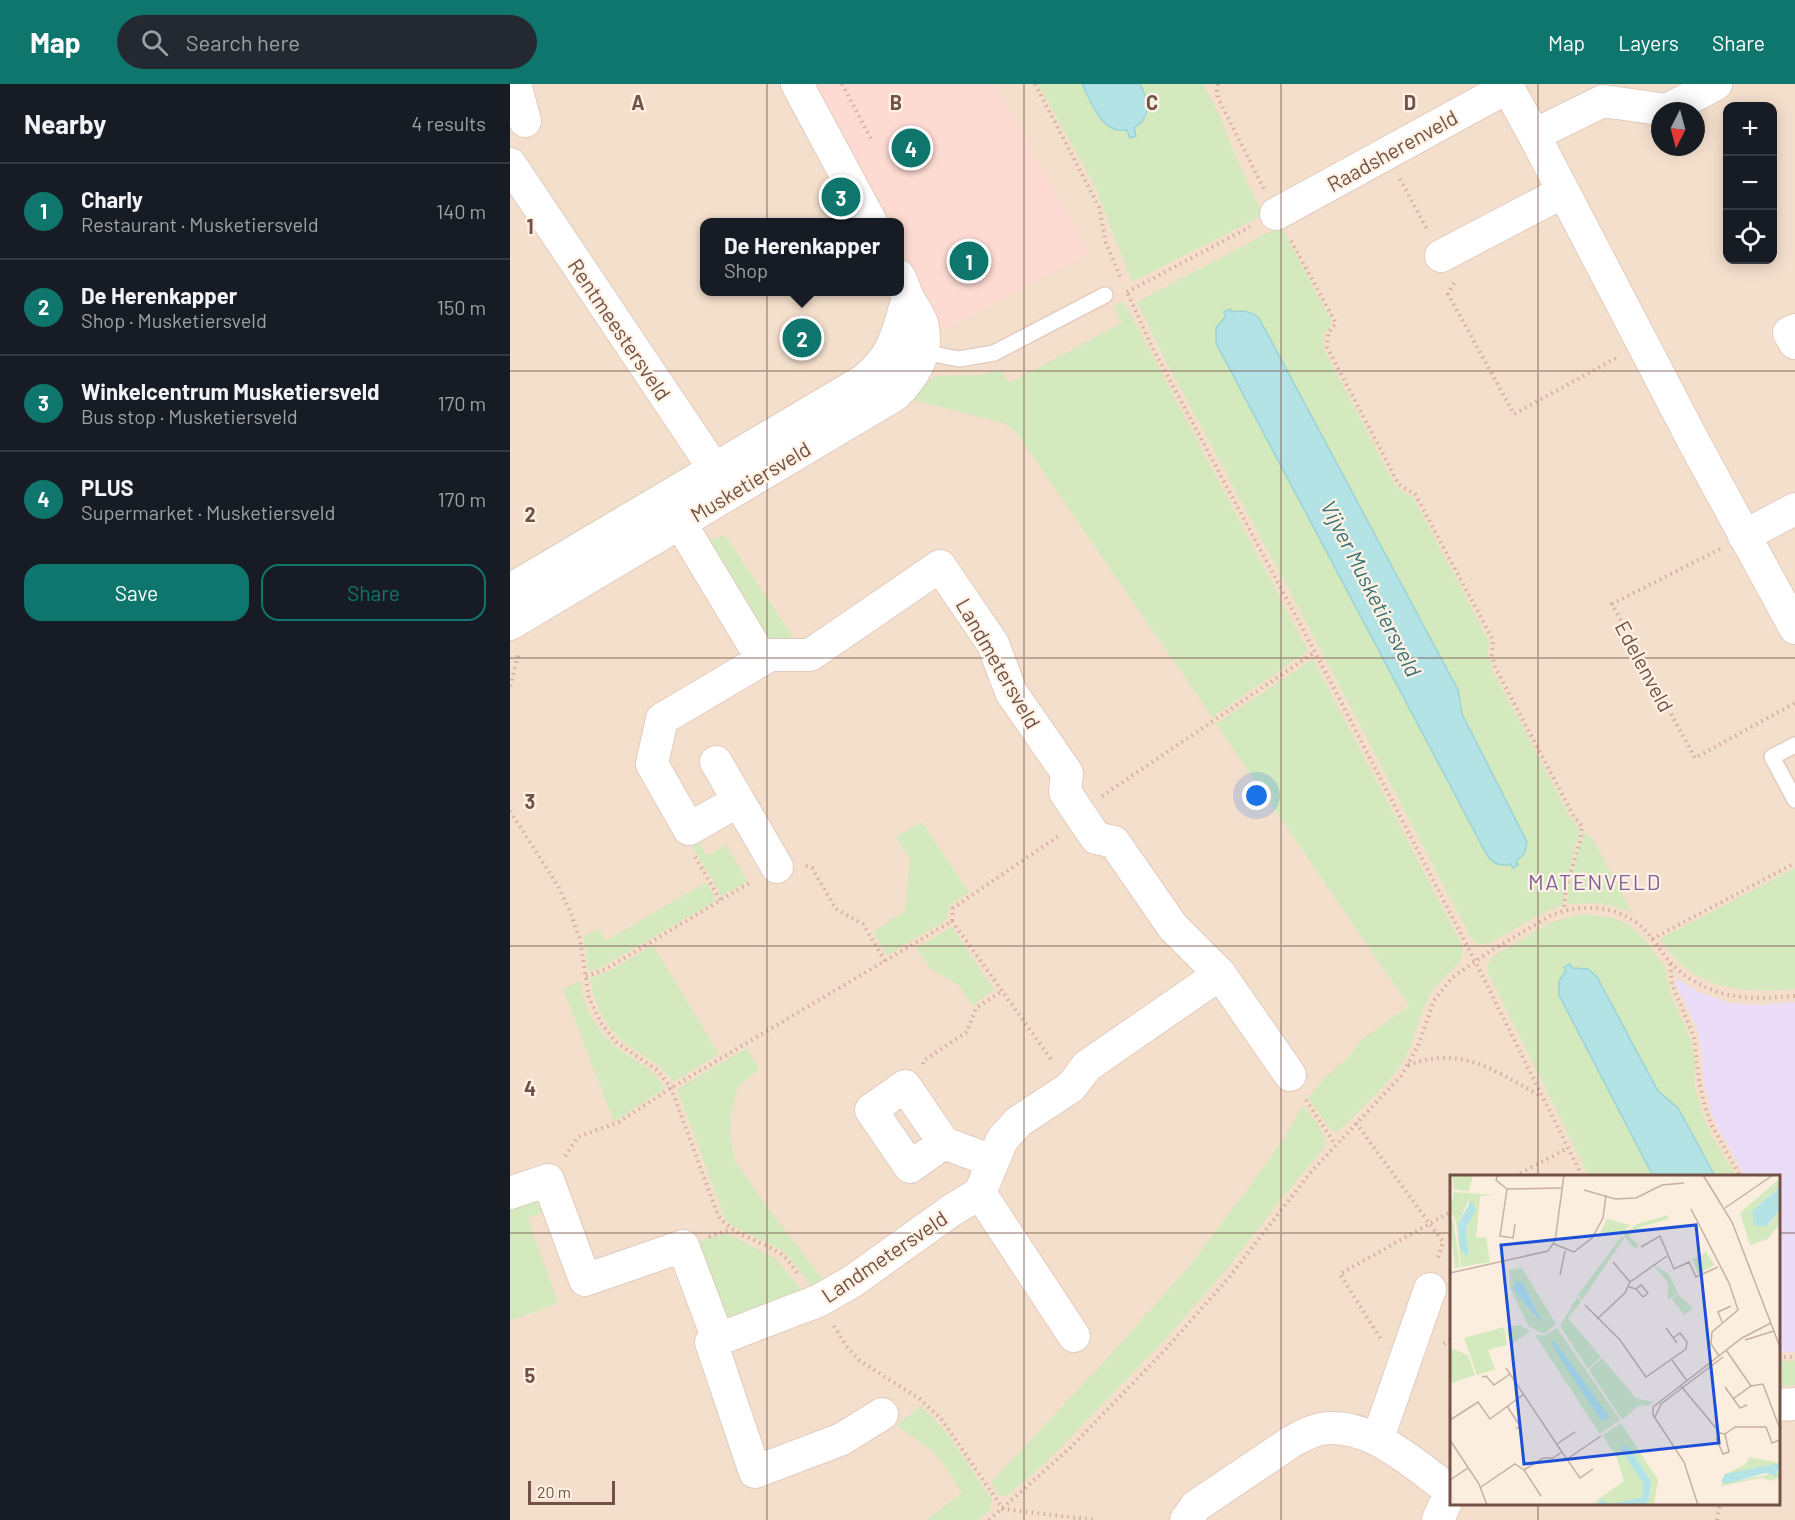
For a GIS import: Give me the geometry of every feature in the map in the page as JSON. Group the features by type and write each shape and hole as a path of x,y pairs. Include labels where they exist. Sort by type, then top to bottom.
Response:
{"street":[{"path":"514,84 525,121"},
{"path":"797,84 869,218"},
{"path":"1716,84 1667,110 1603,101 1534,135 1744,537 1795,628"},
{"name":"Raadsherenveld","path":"1276,214 1507,86 1534,135"},
{"name":"Rentmeestersveld","path":"510,164 722,481"},
{"path":"1441,255 1563,192"},
{"name":"Musketiersveld","path":"510,624 673,510 722,481 863,381 886,360 908,348 904,287"},
{"path":"1795,330 1790,333 1795,344"},
{"path":"1744,537 1795,509"},
{"path":"673,510 762,659"},
{"name":"Musketiersveld","path":"510,590 673,510"},
{"name":"Landmetersveld","path":"689,829 652,764 662,719 770,655 810,655 940,566 993,644 1011,692 1067,773 1065,792 1096,838 1114,842 1173,927 1220,974 1290,1075"},
{"path":"716,762 777,867"},
{"path":"689,829 738,801"},
{"path":"1074,1336 980,1193 992,1161 1002,1140 1018,1122 1071,1088 1087,1066 1220,974"},
{"path":"944,1143 910,1167 871,1110 905,1086 944,1143 992,1161"},
{"path":"510,1193 548,1180 585,1280 683,1246 718,1339 711,1342 755,1472 842,1438 882,1414"},
{"name":"Landmetersveld","path":"718,1339 818,1301 853,1281 952,1210 980,1193"},
{"path":"1378,1438 1430,1289"},
{"path":"1780,1405 1795,1404"},
{"path":"1186,1520 1196,1506 1305,1434 1321,1429 1338,1429 1378,1438 1450,1488"},
{"path":"1438,1520 1450,1491"}],"lane":[{"path":"908,348 959,359 994,353 1106,295"},
{"path":"1795,745 1772,757 1795,800"}],"path":[{"path":"842,84 871,139"},
{"path":"1035,84 1099,207 1108,250 1157,356 1315,652 1475,961 1582,1175"},
{"path":"1218,84 1218,98 1276,214 1336,323 1328,333 1327,347 1398,483 1415,494 1456,570 1493,640 1492,655 1495,667 1573,815 1582,826 1580,842 1566,887 1564,910"},
{"path":"1386,153 1454,282 1448,294 1514,414 1642,343"},
{"path":"1127,292 1276,214"},
{"name":"Edelenveld","path":"1744,537 1612,604 1695,758 1795,703"},
{"path":"1071,1088 952,921 953,908 1315,652"},
{"path":"510,811 558,886 570,911 580,940 594,1011 616,1042 657,1070 671,1088 718,1215 724,1223 738,1234 774,1250 787,1260 818,1301 847,1347 860,1361 920,1399 942,1420 1003,1509 1095,1520"},
{"path":"689,829 686,842 721,901"},
{"path":"586,976 606,969 786,861 812,868 836,909 863,924 885,961"},
{"path":"1652,939 1795,863"},
{"path":"988,1520 1069,1449 1167,1348 1231,1275 1290,1197 1335,1144 1401,1076 1418,1046 1434,1000 1453,976 1475,961 1550,916 1564,910 1591,908 1611,911 1638,924 1670,963 1692,980 1712,991 1731,997 1758,999 1795,996"},
{"path":"548,1180 578,1137 619,1122 671,1088 952,921"},
{"path":"1670,963 1672,984 1695,1037 1699,1081 1704,1103 1711,1124 1739,1175"},
{"path":"905,1086 922,1074 923,1061 967,1032 976,1008 1002,991"},
{"path":"1407,1065 1439,1057 1459,1058 1480,1064 1543,1096"},
{"path":"1290,1075 1335,1144"},
{"path":"1356,1123 1443,1242 1430,1289"},
{"path":"1517,1175 1568,1148"},
{"path":"1450,1212 1341,1274 1402,1372 1450,1339"},
{"path":"1718,1520 1720,1505"}],"shaded area":[{"path":"510,84 1795,84 1795,1520 510,1520"},
{"path":"812,84 995,84 1089,253 943,331 904,258 904,218 883,218"},
{"path":"1678,979 1698,992 1730,1003 1759,1005 1795,1002 1795,1352 1780,1352 1780,1175 1744,1175 1719,1130 1712,1115 1705,1088 1696,1026 1675,983"}],"green space":[{"path":"1038,84 1082,84 1104,122 1118,130 1127,130 1130,138 1136,136 1133,128 1144,118 1147,108 1146,97 1140,84 1203,84 1219,114 1263,215 1132,282 1094,184"},
{"path":"1281,226 1332,322 1324,334 1324,349 1395,485 1413,497 1489,641 1488,655 1492,669 1570,817 1580,829 1565,886 1563,905 1542,913 1488,944 1478,944 1471,938 1312,633 1161,352 1137,302"},
{"path":"1120,302 1131,315 1308,651 1212,717 1016,432 1003,423 913,400 931,378 938,376 980,375 1001,370 1009,383 1122,323 1114,306"},
{"path":"689,464 689,469 510,577 510,570"},
{"path":"725,535 798,644 773,641 766,637 705,542"},
{"path":"1313,659 1461,943 1462,950 1458,963 1432,991 1408,1051 1397,1070 1340,1130 1334,1132 1308,1098 1326,1077 1350,1056 1361,1040 1409,1006 1216,724"},
{"path":"922,822 969,892 951,905 945,921 887,955 873,932 905,911 910,859 896,837"},
{"path":"1583,832 1592,837 1632,912 1601,903 1567,904 1568,889"},
{"path":"696,838 707,856 726,845 748,881 722,896 689,841"},
{"path":"1795,868 1795,989 1736,989 1719,985 1703,979 1688,969 1660,939"},
{"path":"706,882 717,900 604,966 589,972 583,937 598,929 606,941"},
{"path":"1581,914 1610,917 1628,924 1644,939 1665,967 1670,992 1690,1037 1694,1054 1695,1086 1703,1115 1711,1134 1735,1175 1714,1175 1678,1108 1658,1091 1597,977 1576,967 1567,971 1562,977 1559,995 1652,1175 1589,1175 1488,973 1488,965 1492,957 1552,922"},
{"path":"952,927 994,990 972,1005 959,986 930,968 916,948"},
{"path":"653,945 719,1054 673,1082 658,1066 621,1040 607,1025 598,1007 590,978 609,971"},
{"path":"580,981 589,1012 606,1038 652,1072 665,1088 614,1122 563,989"},
{"path":"747,1048 759,1069 738,1087 732,1109 730,1134 735,1161 770,1211 832,1290 820,1297 784,1251 730,1225 724,1216 677,1089"},
{"path":"1303,1106 1321,1130 1325,1147 1226,1270 1162,1343 1046,1462 1008,1495 1000,1496 991,1482 1186,1270 1252,1183 1284,1138"},
{"path":"533,1200 547,1211 528,1218 558,1303 510,1321 510,1204"},
{"path":"726,1233 776,1259 806,1295 754,1319 729,1318 716,1306 693,1243"},
{"path":"1780,1361 1795,1361 1795,1385 1780,1387"},
{"path":"921,1406 947,1433 992,1500 990,1510 978,1520 926,1520 962,1493 943,1463 929,1448 896,1425"}],"water":[{"path":"1082,84 1140,84 1147,108 1144,119 1134,128 1136,136 1130,138 1127,130 1118,130 1104,122 1098,116"},
{"name":"Vijver Musketiersveld","path":"1230,309 1232,312 1250,312 1259,318 1458,690 1462,714 1527,842 1524,854 1516,861 1518,865 1513,868 1510,864 1497,864 1487,855 1216,343 1216,328 1226,316 1224,312"},
{"path":"1570,964 1572,968 1588,969 1597,977 1658,1091 1678,1108 1714,1175 1652,1175 1559,995 1559,981 1566,971 1564,967"}],"place":[{"name":"PLUS","path":"911,148"},
{"name":"Winkelcentrum Musketiersveld","path":"841,197"},
{"name":"Charly","path":"969,261"},
{"name":"De Herenkapper","path":"802,338"}],"district":[{"name":"MATENVELD","path":"1595,881"}]}
